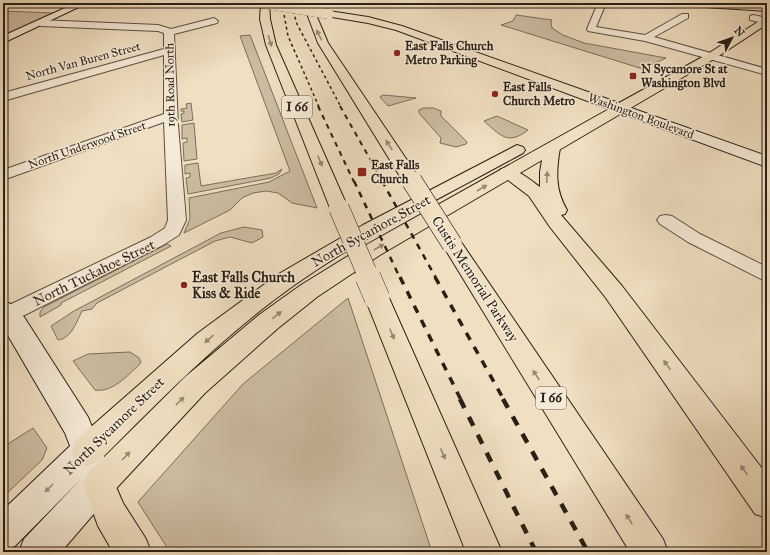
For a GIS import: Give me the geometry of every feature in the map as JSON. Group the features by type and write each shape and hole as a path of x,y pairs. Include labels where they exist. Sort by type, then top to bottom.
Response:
{"main road":[{"name":"Washington Boulevard","path":"261,3 368,20 395,27 465,53 493,61 620,108"},
{"name":"I 66","path":"265,3 265,19 271,45 484,552"},
{"name":"Custis Memorial Parkway","path":"308,3 311,17 323,43 650,552"},
{"path":"689,3 767,8"},
{"path":"726,6 750,12 753,18"},
{"path":"668,68 734,32 767,8"},
{"name":"Washington Boulevard","path":"358,9 473,50 493,61"},
{"name":"North Sycamore Street","path":"87,451 172,370 217,332 268,293 342,246 500,168 552,140 620,108 710,57 767,21"},
{"name":"North Sycamore Street","path":"552,140 604,103 647,79"},
{"path":"552,140 547,175 548,190 588,261"},
{"name":"North Sycamore Street","path":"99,484 195,385 242,343 290,304 500,168 533,142"},
{"path":"500,168 535,192 556,223 614,292 767,502"},
{"path":"99,484 110,514 133,552"}],"street":[{"path":"3,40 83,3"},
{"path":"602,3 591,29 646,38 767,72"},
{"path":"646,38 685,16"},
{"path":"753,18 767,21"},
{"path":"169,32 214,21"},
{"name":"19th Road North","path":"40,23 158,28 169,32 170,116 177,220"},
{"name":"North Van Buren Street","path":"3,97 169,51"},
{"name":"Washington Boulevard","path":"620,108 767,162"},
{"name":"North Underwood Street","path":"3,174 170,116"},
{"name":"North Tuckahoe Street","path":"4,314 157,241 173,231 177,220"},
{"path":"666,220 694,238 767,275"},
{"path":"4,314 15,324 74,420 99,484"},
{"name":"North Sycamore Street","path":"3,534 87,451"},
{"name":"North Sycamore Street","path":"37,552 99,484"}],"shaded area":[{"path":"3,11 53,13 3,36"},
{"path":"516,15 552,20 552,28 563,35 584,43 666,58 643,69 501,25 513,21"},
{"path":"250,35 317,208 292,203 278,193 266,191 253,193 242,198 230,210 184,233 190,219 189,198 269,182 290,171 240,36"},
{"path":"383,95 416,98 388,106 380,97"},
{"path":"191,103 193,120 182,122 181,114 184,113 184,111 181,111 181,109 187,108 186,104"},
{"path":"423,108 433,108 441,111 441,116 467,142 466,144 456,147 440,143 441,138 419,113 419,110"},
{"path":"497,116 528,130 515,137 504,137 484,121"},
{"path":"194,123 197,159 184,161 183,143 187,142 187,138 182,139 182,125"},
{"path":"198,163 201,186 276,173 282,169 279,174 271,178 188,194 186,178 190,177 190,173 185,174 185,165"},
{"path":"244,227 262,230 263,237 252,243 230,237 215,241 97,303 92,309 82,311 70,333 63,339 58,340 51,326 74,311 221,233"},
{"path":"167,244 171,246 61,303 61,305 40,317 40,312 44,307"},
{"path":"348,298 432,552 170,552 138,502 243,384"},
{"path":"130,352 139,358 141,362 125,378 108,389 95,390 73,361 88,354"},
{"path":"33,428 47,448 42,460 3,497 3,447"}],"railway":[{"path":"283,9 288,36 319,107"},
{"path":"293,11 297,24 341,107"},
{"path":"318,106 354,182"},
{"path":"340,106 383,182"},
{"path":"354,181 400,278"},
{"path":"382,181 436,278"},
{"path":"400,277 461,400"},
{"path":"435,277 504,400"},
{"path":"460,399 536,552"},
{"path":"503,399 588,552"}],"place":[{"name":"East Falls Church Metro Parking","path":"397,53"},
{"name":"N Sycamore St at Washington Blvd","path":"633,76"},
{"name":"East Falls Church Metro","path":"495,94"},
{"name":"East Falls Church","path":"362,172"},
{"name":"East Falls Church Kiss & Ride","path":"184,285"}]}
